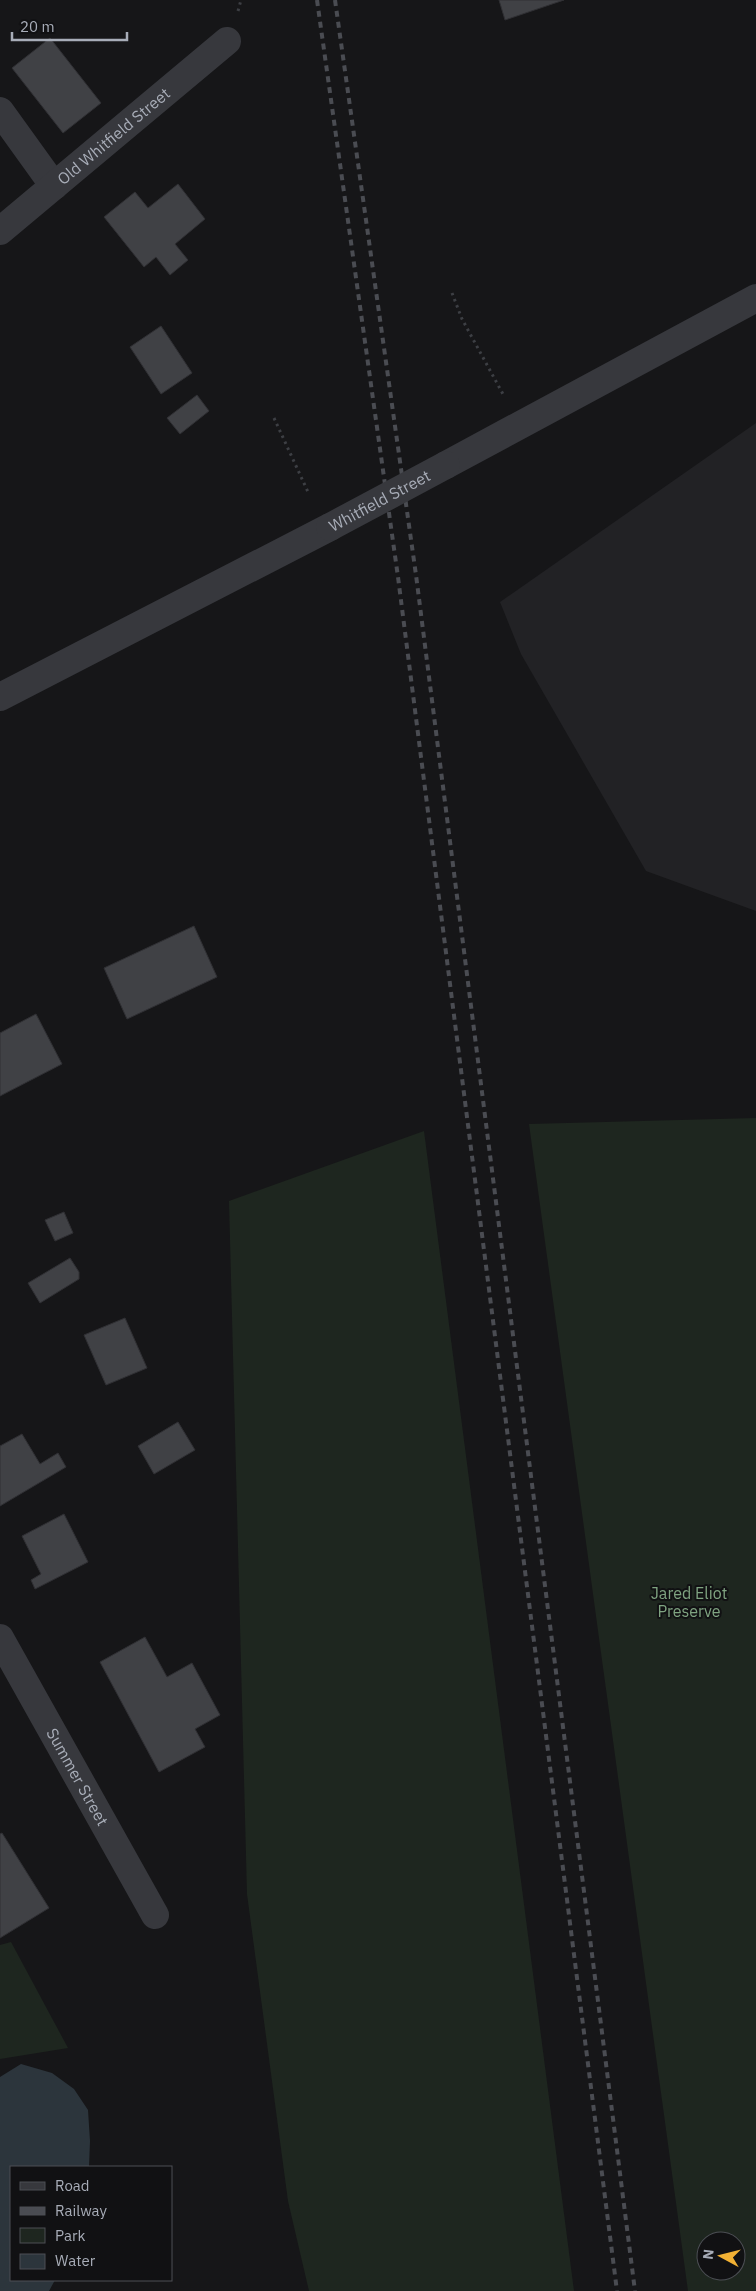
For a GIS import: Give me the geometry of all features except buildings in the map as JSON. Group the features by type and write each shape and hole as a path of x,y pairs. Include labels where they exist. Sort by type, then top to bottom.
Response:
{"street":[{"name":"Old Whitfield Street","path":"0,231 227,42"},
{"path":"0,111 54,186"},
{"name":"Whitfield Street","path":"0,697 330,527 756,298"},
{"name":"Summer Street","path":"0,1638 155,1915"}],"path":[{"path":"452,293 462,319 498,386"},
{"path":"274,418 308,492"}],"shaded area":[{"path":"756,423 756,911 646,871 521,654 500,602"}],"green space":[{"name":"Jared Eliot Preserve","path":"756,1118 756,2291 688,2291 529,1124"},
{"path":"424,1131 574,2291 309,2291 288,2201 247,1894 229,1201"},
{"path":"11,1942 68,2048 0,2059 0,1945"}],"water":[{"path":"21,2064 52,2073 74,2089 88,2110 89,2166 10,2166 10,2281 54,2281 49,2291 0,2291 0,2077"}],"railway":[{"path":"317,0 398,577 617,2291"},
{"path":"335,0 416,575 635,2291"}]}
